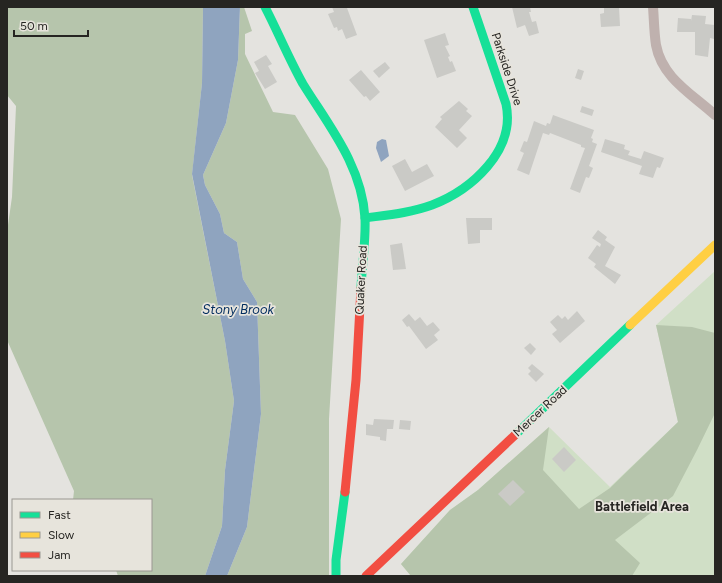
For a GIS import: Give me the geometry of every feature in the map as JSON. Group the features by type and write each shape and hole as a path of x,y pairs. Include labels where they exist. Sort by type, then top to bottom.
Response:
{"street":[{"name":"Quaker Road","path":"265,7 304,82 333,128 349,159 361,194 365,218 356,380 346,481 336,560 336,576"},
{"name":"Parkside Drive","path":"365,218 403,213 440,202 469,184 482,172 500,147 506,129 508,112 473,7"},
{"path":"653,7 656,45 666,71 715,115"},
{"name":"Mercer Road","path":"366,576 715,246"}],"green space":[{"path":"7,7 203,7 202,83 192,175 225,341 234,401 225,470 222,526 205,576 118,576 116,571 152,571 152,499 73,499 74,491 7,340 7,232 12,197 16,106 7,95"},
{"path":"240,7 244,7 252,31 245,34 245,54 273,112 295,115 328,169 341,219 329,419 329,576 227,576 247,527 261,414 257,302 243,279 237,242 224,233 220,214 205,185 203,175 226,123 238,60"},
{"path":"715,271 715,576 411,576 401,564 450,510 478,490 549,427 610,487 678,422 656,325"},
{"path":"656,325 692,327 715,333 715,413 673,496 615,540 640,563 632,576 411,576 401,564 450,510 478,490 549,427 543,470 579,509 610,488 678,422"}],"water":[{"name":"Stony Brook","path":"203,7 240,7 238,60 226,123 203,175 205,185 220,214 224,233 237,242 243,279 257,302 261,414 247,527 227,576 205,576 222,526 225,470 234,401 225,341 192,174 202,83"},
{"path":"382,139 386,140 389,156 381,162 376,148 377,142"}],"building":[{"path":"332,7 350,7 347,8 357,35 346,39 342,29 338,31 337,27 334,28 328,14 334,12"},
{"path":"512,7 530,7 531,12 529,12 532,22 536,21 539,33 529,36 525,25 517,28"},
{"path":"604,7 619,7 620,26 601,27 600,14 604,13"},
{"path":"692,15 706,16 705,24 715,25 714,39 710,38 708,57 695,55 695,32 677,32 678,18 691,19 691,21"},
{"path":"445,33 449,45 445,46 450,56 448,57 450,62 452,61 456,71 437,78 424,40"},
{"path":"266,55 272,64 268,66 277,82 265,89 255,73 259,71 254,62"},
{"path":"385,62 390,68 379,78 373,71"},
{"path":"578,69 584,71 581,80 575,78"},
{"path":"361,70 380,92 370,101 366,96 364,97 349,80"},
{"path":"459,101 468,109 466,111 472,116 459,130 467,138 457,148 435,127 442,119 440,117"},
{"path":"582,106 594,110 592,116 580,112"},
{"path":"553,115 594,130 591,138 593,139 592,142 597,144 589,166 593,168 589,178 586,177 580,193 570,189 585,148 550,133 549,135 543,133 529,175 517,170 524,153 520,151 524,141 527,142 534,121 546,126 547,123 550,124"},
{"path":"605,139 625,145 624,149 630,151 628,155 641,159 644,151 664,158 660,168 657,167 653,178 639,174 642,166 601,152"},
{"path":"405,159 412,172 427,164 434,176 405,191 392,166"},
{"path":"466,218 492,218 492,230 480,230 480,243 468,244"},
{"path":"598,230 607,237 605,240 615,247 605,266 621,275 615,284 594,267 596,264 588,258 597,245 600,247 601,244 592,238"},
{"path":"402,243 406,269 393,270 390,245"},
{"path":"577,311 585,321 560,343 552,334 557,330 550,322 558,315 562,319 565,316 568,320"},
{"path":"409,314 415,321 420,317 427,326 433,322 440,330 434,335 438,340 426,349 409,326 407,327 402,320"},
{"path":"530,343 536,349 531,355 524,348"},
{"path":"532,364 544,374 536,382 528,374 531,371 528,368"},
{"path":"374,419 394,420 393,429 387,429 386,441 380,440 380,437 366,435 366,424 373,425"},
{"path":"400,420 411,421 410,430 399,429"},
{"path":"564,447 576,460 564,472 552,459"},
{"path":"513,480 525,492 510,506 498,494"}],"traffic: fast":[{"path":"265,7 298,75 343,147 358,181 363,199 365,218 361,288"},
{"path":"365,218 415,210 432,205 447,198 461,190 475,179 497,153 504,138 507,121 506,104 473,7"},
{"path":"515,435 630,325"},
{"path":"336,576 336,560 345,492"}],"traffic: slow":[{"path":"630,325 715,245"}],"traffic: jam":[{"path":"345,492 356,380 361,288"},
{"path":"366,576 515,435"}],"district":[{"name":"Battlefield Area","path":"642,506"}]}
